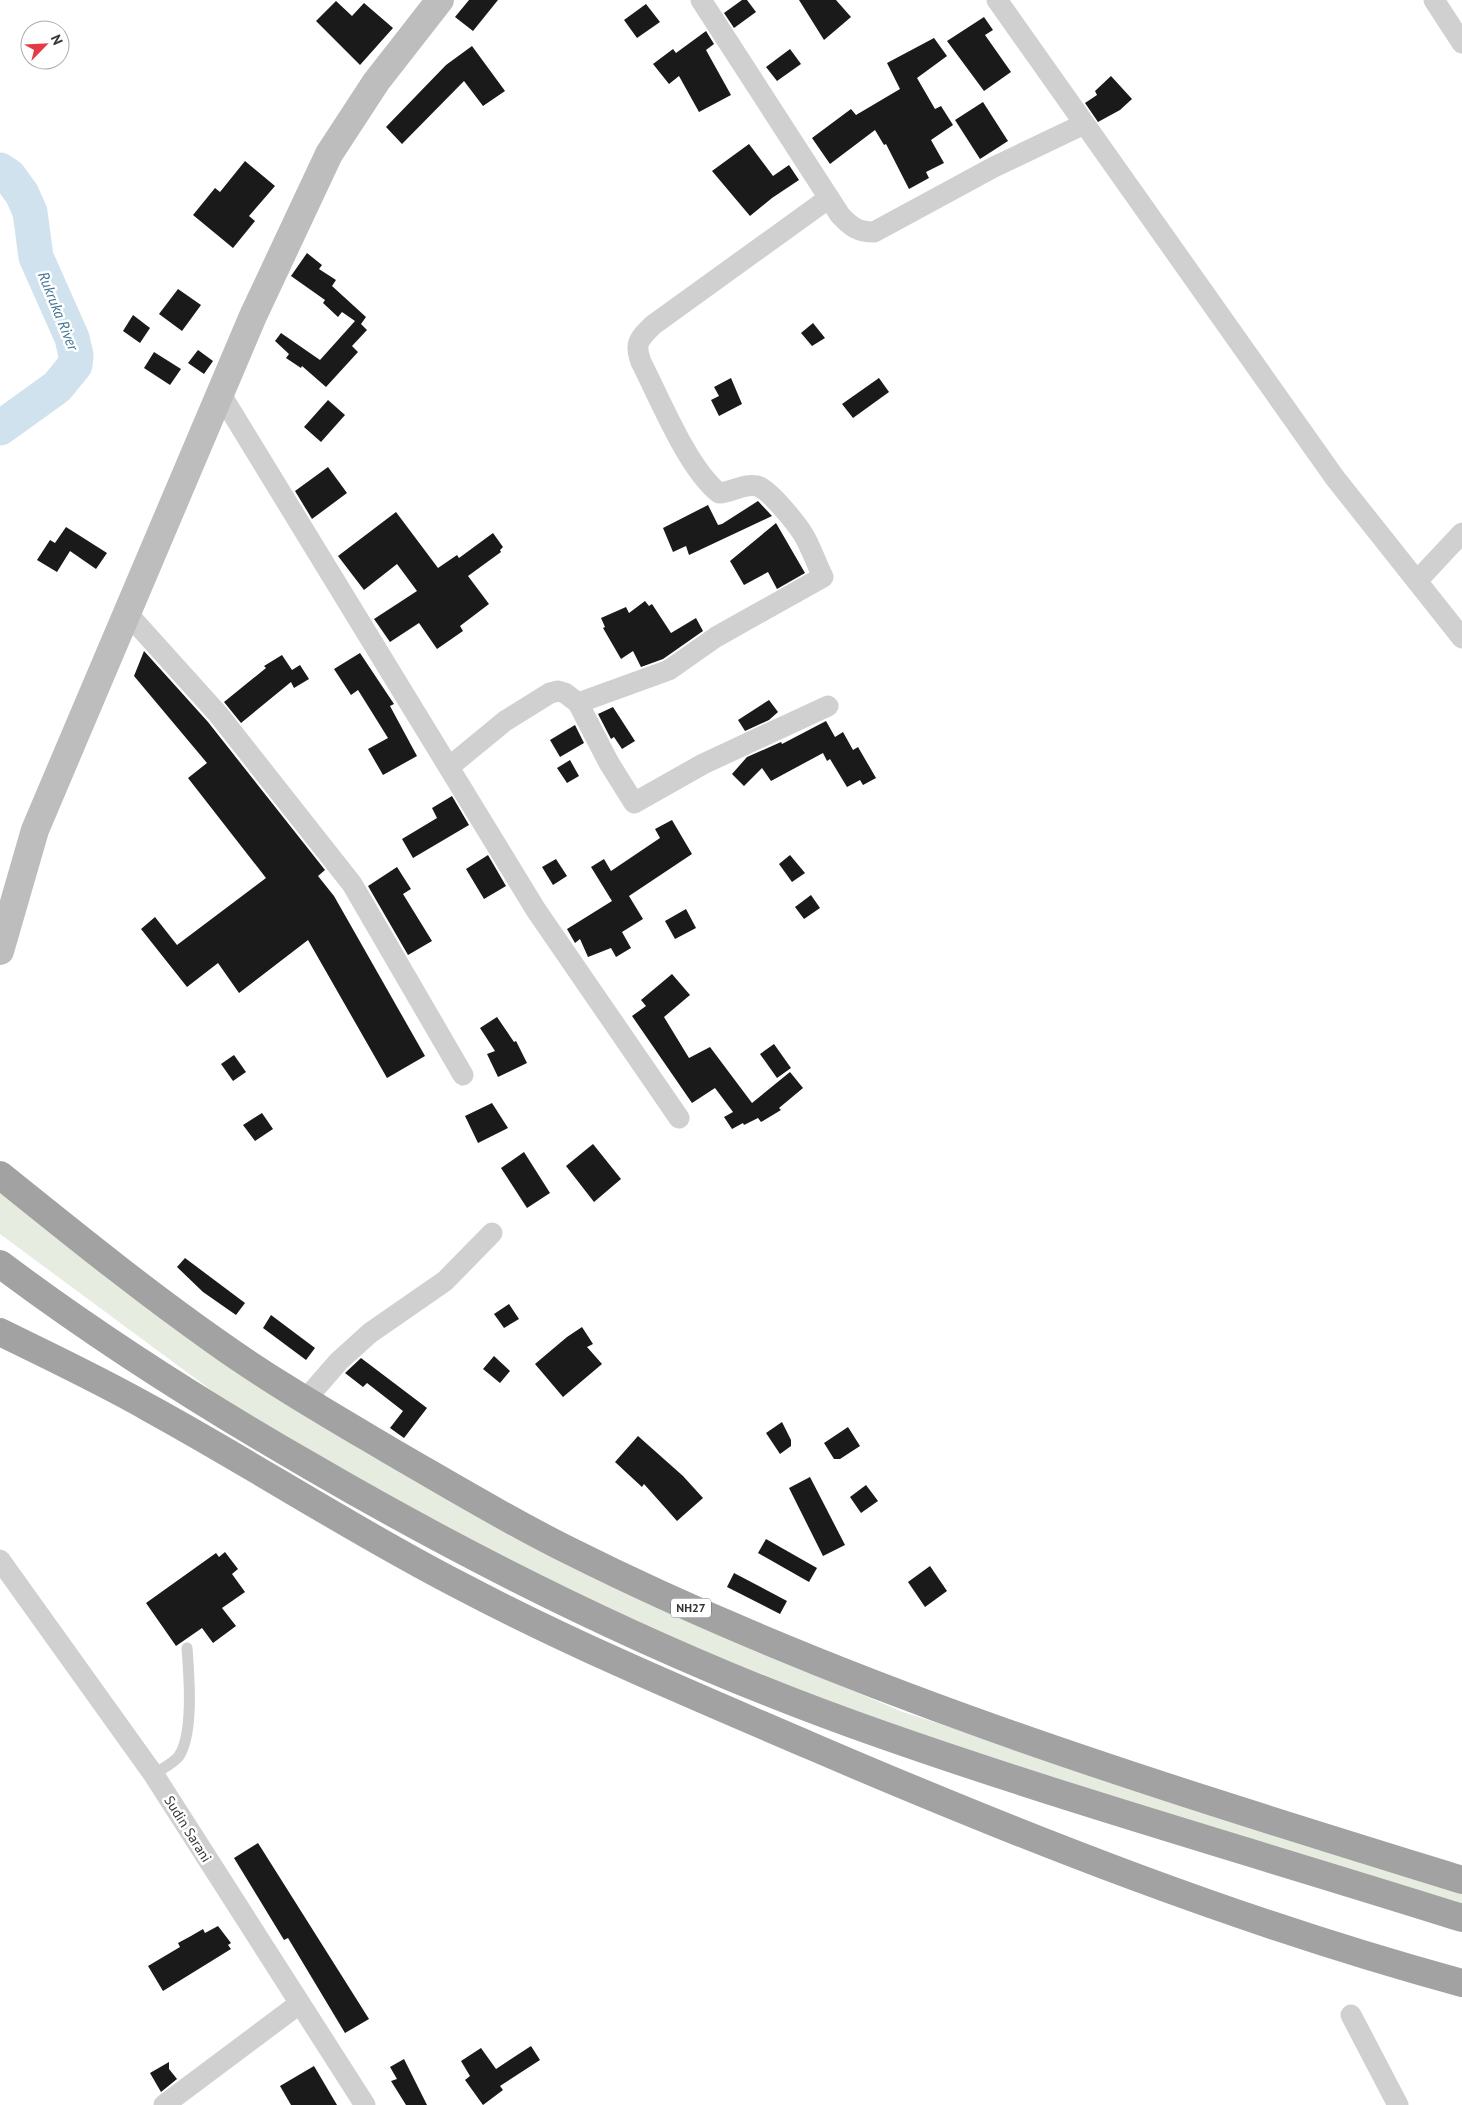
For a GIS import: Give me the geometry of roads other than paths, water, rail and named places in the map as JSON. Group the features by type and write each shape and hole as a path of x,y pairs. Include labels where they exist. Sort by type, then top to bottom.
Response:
{"highway":[{"name":"NH27","path":"0,1175 115,1267 216,1342 305,1400 470,1498 567,1550 670,1599 811,1661 884,1689 1198,1798 1462,1880"},
{"path":"0,1264 142,1365 351,1490 457,1549 648,1641 723,1673 881,1735 1462,1918"},
{"path":"0,1278 40,1294"},
{"path":"0,1332 149,1408 309,1503 460,1586 617,1662 850,1762 1105,1867 1307,1938 1462,1983"}],"main road":[{"path":"0,951 35,830 253,316 329,154 376,82 440,0"}],"street":[{"path":"701,0 840,215 851,226 861,232 874,232 994,167 1084,124"},
{"path":"997,0 1335,478 1462,638"},
{"path":"1434,0 1462,43"},
{"path":"578,703 669,670 716,637 823,577 803,534 768,493 759,486 746,486 731,492 719,493 707,484 640,362 636,349 640,338 653,325 829,198"},
{"path":"220,393 536,910 679,1118"},
{"path":"1417,581 1462,533"},
{"path":"127,613 218,714 352,884 463,1075"},
{"path":"449,766 505,721 550,693 558,691 565,693 578,703 609,763 634,803 703,764 828,706"},
{"path":"305,1400 339,1361 370,1333 445,1281 492,1232"},
{"name":"Sudin Sarani","path":"0,1560 154,1775 365,2105"},
{"path":"164,2105 299,2004"},
{"path":"1351,2015 1398,2105"}],"lane":[{"path":"154,1775 178,1757 185,1738 189,1705 187,1648"}],"waterway":[{"name":"Rukruka River","path":"0,170 9,176 22,194 30,212 36,257 72,338 76,355 75,365 57,387 0,428"}]}
